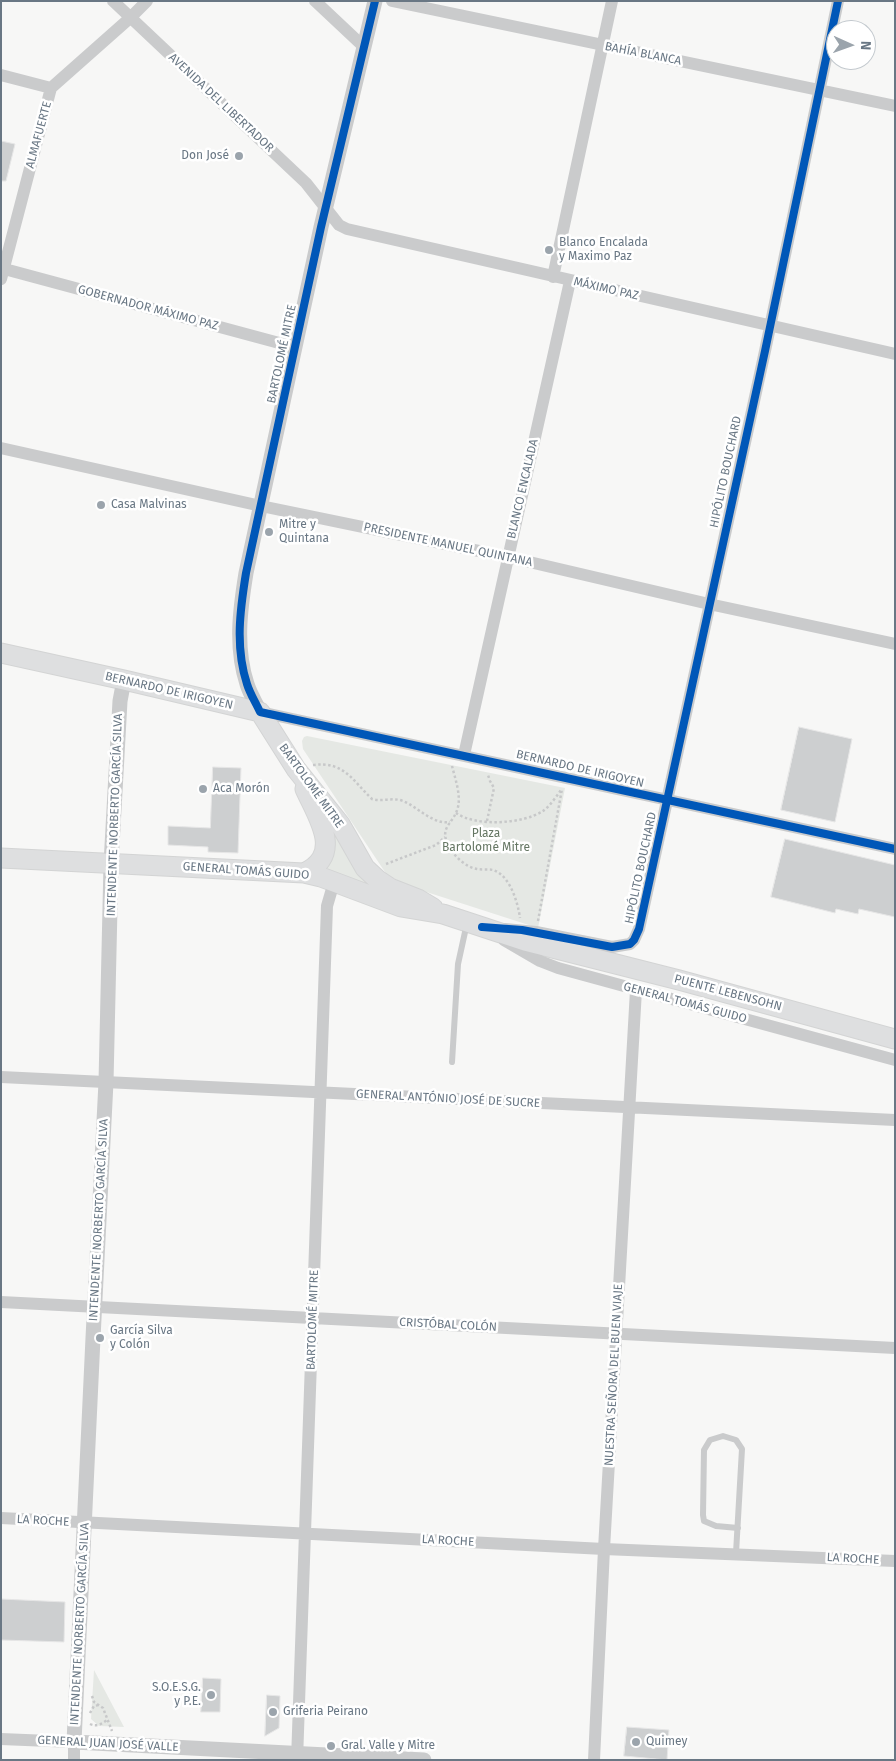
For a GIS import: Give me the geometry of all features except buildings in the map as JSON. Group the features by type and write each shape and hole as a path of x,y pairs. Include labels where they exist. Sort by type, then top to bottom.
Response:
{"main road":[{"name":"BERNARDO DE IRIGOYEN","path":"1,653 260,712"},
{"name":"BARTOLOMÉ MITRE","path":"260,712 296,769 336,818 364,868 390,888 418,899 443,914"},
{"path":"296,769 322,828 326,843 326,852 318,865 304,873"},
{"name":"GENERAL TOMÁS GUIDO","path":"1,858 304,873 334,882 401,908 443,914 561,951"},
{"name":"PUENTE LEBENSOHN","path":"561,951 679,980 895,1039"}],"street":[{"name":"AVENIDA DEL LIBERTADOR","path":"113,1 306,183 326,209"},
{"name":"ALMAFUERTE","path":"2,272 51,88 147,1"},
{"path":"315,1 364,46"},
{"name":"BARTOLOMÉ MITRE","path":"260,712 248,685 239,639 240,613 246,573 294,347 375,1"},
{"name":"BAHÍA BLANCA","path":"392,1 895,106"},
{"path":"553,277 612,1"},
{"name":"HIPÓLITO BOUCHARD","path":"630,944 639,929 838,1"},
{"path":"1,75 51,88"},
{"name":"MÁXIMO PAZ","path":"326,209 339,224 347,229 895,354"},
{"name":"GOBERNADOR MÁXIMO PAZ","path":"2,272 294,347"},
{"name":"BLANCO ENCALADA","path":"464,755 570,281"},
{"name":"PRESIDENTE MANUEL QUINTANA","path":"1,448 261,506 508,557 709,604 895,644"},
{"name":"INTENDENTE NORBERTO GARCÍA SILVA","path":"74,1760 106,1082 112,864 120,701 124,680"},
{"name":"BERNARDO DE IRIGOYEN","path":"260,712 491,761 563,783 667,800 895,850"},
{"name":"BARTOLOMÉ MITRE","path":"298,1757 327,906 334,882"},
{"name":"GENERAL TOMÁS GUIDO","path":"475,925 536,932 612,947 630,944"},
{"name":"GENERAL TOMÁS GUIDO","path":"475,925 540,961 636,990 895,1060"},
{"name":"NUESTRA SEÑORA DEL BUEN VIAJE","path":"594,1760 604,1549 636,990"},
{"name":"GENERAL ANTÓNIO JOSÉ DE SUCRE","path":"1,1077 321,1094 895,1120"},
{"name":"CRISTÓBAL COLÓN","path":"1,1302 895,1348"},
{"name":"LA ROCHE","path":"1,1518 604,1549 895,1561"},
{"name":"GENERAL JUAN JOSÉ VALLE","path":"1,1739 116,1744 298,1757 424,1760"}],"lane":[{"path":"452,1062 458,964 475,925"},
{"path":"736,1553 738,1528 742,1449 736,1440 723,1436 710,1440 704,1450 703,1515 704,1521 716,1526 738,1528"}],"path":[{"path":"448,752 458,797 458,806 456,813 445,830 445,837 456,857 476,869 493,870 501,875 509,884 519,912 522,930"},
{"path":"487,821 494,792 488,776 491,761"},
{"path":"296,769 324,764 332,765 343,770 372,799 403,801 437,821 450,822"},
{"path":"456,813 470,819 487,821 515,821 533,817 545,810 563,783"},
{"path":"536,932 563,783"},
{"path":"372,876 380,866 436,844 445,837"},
{"path":"90,1690 94,1702 103,1708 116,1744"},
{"path":"99,1705 94,1706 90,1713 90,1724 94,1726 99,1725 108,1720"}],"green space":[{"name":"Plaza Bartolomé Mitre","path":"307,736 565,788 538,928 411,887 387,875 303,749 302,741"},
{"path":"318,809 389,894 318,871"},
{"path":"94,1670 124,1727 99,1726 91,1719"}],"cycle path":[{"path":"375,1 321,227 246,573 240,629 241,656 248,688 260,712 895,849"},
{"path":"482,927 522,930 612,947 630,944 639,929 765,351 838,1"}],"place":[{"name":"Don José","path":"239,156"},
{"name":"Blanco Encalada y Maximo Paz","path":"549,250"},
{"name":"Casa Malvinas","path":"101,505"},
{"name":"Mitre y Quintana","path":"269,532"},
{"name":"Aca Morón","path":"203,789"},
{"name":"García Silva y Colón","path":"100,1338"},
{"name":"S.O.E.S.G. y P.E.","path":"211,1695"},
{"name":"Griferia Peirano","path":"273,1712"},
{"name":"Quimey","path":"636,1742"},
{"name":"Gral. Valle y Mitre","path":"331,1746"}]}
